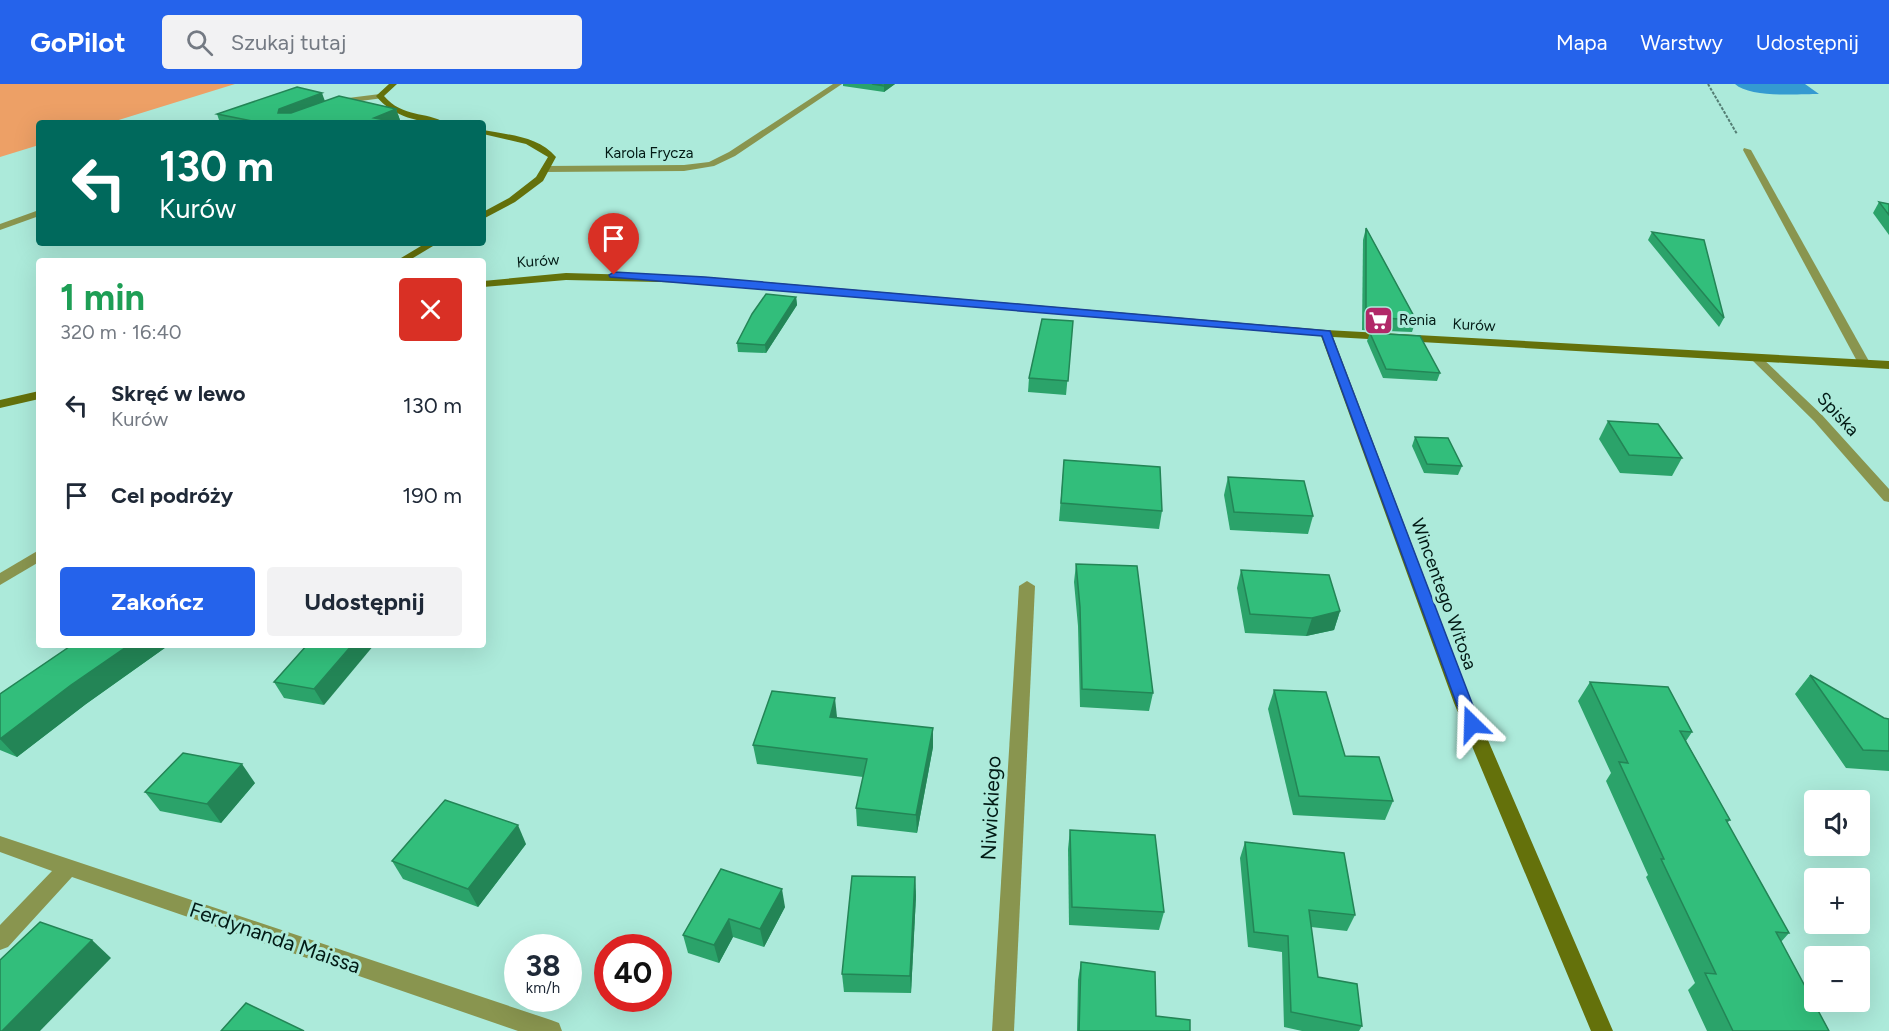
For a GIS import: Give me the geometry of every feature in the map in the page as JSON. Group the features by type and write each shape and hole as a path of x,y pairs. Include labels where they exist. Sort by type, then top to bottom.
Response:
{"street":[{"path":"330,108 351,100 380,96 393,84"},
{"name":"Karola Frycza","path":"545,169 684,168 711,164 732,154 838,84"},
{"path":"380,96 387,106 406,115 428,120"},
{"path":"486,133 526,141 545,148 552,157 540,179 512,200 486,214"},
{"path":"1747,150 1864,363"},
{"path":"0,227 36,214"},
{"path":"406,258 428,246"},
{"name":"Kurów","path":"486,284 560,275 671,278 1326,333 1889,364"},
{"name":"Wincentego Witosa","path":"1326,333 1463,703 1602,1031"},
{"name":"Spiska","path":"1756,358 1818,418 1883,487 1889,498"},
{"path":"0,404 36,396"},
{"path":"0,580 36,557"},
{"name":"Niwickiego","path":"1003,1031 1027,586"},
{"name":"Ferdynanda Maissa","path":"0,844 551,1031"},
{"path":"0,940 68,868"}],"path":[{"path":"1708,84 1747,150"}],"shaded area":[{"path":"0,84 235,84 119,120 36,120 36,146 0,157"}],"water":[{"path":"1735,84 1805,84 1819,94 1763,93"}],"building":[{"path":"297,87 322,93 279,109 278,113 291,113 339,96 396,109 374,118 385,120 247,120 217,114"},
{"path":"1879,202 1889,204 1889,215"},
{"path":"1366,228 1416,320 1366,317"},
{"path":"1652,232 1704,240 1724,318"},
{"path":"766,294 796,297 765,345 737,343 752,314"},
{"path":"1042,319 1073,321 1068,381 1029,378"},
{"path":"1370,333 1420,336 1440,373 1386,369"},
{"path":"1608,421 1658,424 1682,458 1629,455"},
{"path":"1415,437 1448,438 1462,466 1427,464"},
{"path":"1064,460 1160,467 1162,511 1061,503"},
{"path":"1228,477 1304,481 1313,516 1234,512"},
{"path":"1076,564 1137,566 1153,693 1082,689 1080,607"},
{"path":"1241,570 1329,575 1340,611 1312,618 1250,614"},
{"path":"68,648 125,648 0,739 0,694"},
{"path":"304,648 349,648 314,689 274,682"},
{"path":"1810,675 1889,719 1889,751 1863,750"},
{"path":"1590,682 1668,687 1692,732 1680,731 1789,933 1776,932 1804,984 1804,1012 1819,1012 1829,1031 1733,1031 1705,973 1716,974 1661,859 1664,859 1619,762 1628,763"},
{"path":"1274,690 1326,692 1345,756 1379,757 1393,801 1299,796"},
{"path":"772,691 835,698 830,717 933,728 916,815 856,808 867,759 753,745"},
{"path":"183,753 242,764 207,804 145,792"},
{"path":"445,800 518,825 468,889 392,861"},
{"path":"1070,830 1155,835 1164,912 1072,907"},
{"path":"1245,842 1344,853 1355,915 1309,910 1318,977 1357,984 1362,1026 1291,1012 1288,936 1254,932"},
{"path":"721,869 782,889 760,929 729,919 714,945 683,935"},
{"path":"852,876 915,877 910,976 842,974"},
{"path":"40,922 92,940 0,1031 0,960"},
{"path":"1081,962 1155,972 1156,1016 1190,1020 1190,1031 1079,1031"},
{"path":"246,1003 304,1031 221,1031"}],"place":[{"name":"Renia","path":"1378,320"}],"route":[{"path":"614,275 705,280 962,304 1326,333 1472,724"}]}
